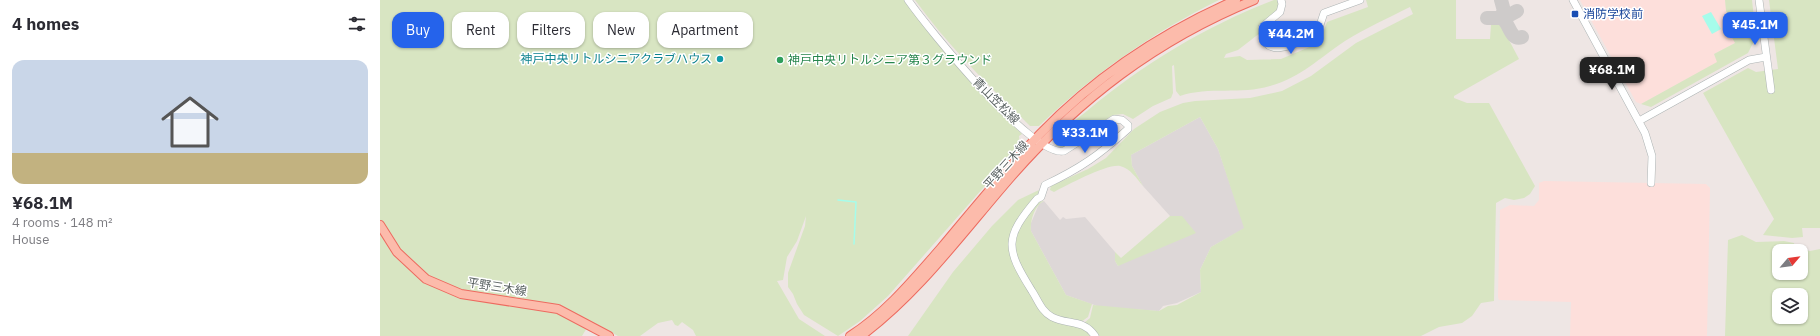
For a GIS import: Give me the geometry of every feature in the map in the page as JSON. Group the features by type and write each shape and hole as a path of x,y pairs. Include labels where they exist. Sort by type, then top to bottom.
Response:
{"main road":[{"name":"平野三木線","path":"850,336 873,319 905,288 1079,98 1129,59 1178,28 1236,0"},
{"name":"平野三木線","path":"861,336 884,317 909,292 1038,141 1144,58 1199,26 1254,0"},
{"name":"平野三木線","path":"380,225 397,252 426,279 461,294 558,309 609,336"}],"street":[{"name":"青山笠松線","path":"908,0 959,64 991,98 1038,141"},
{"path":"1281,0 1282,4 1280,12 1262,27 1262,33 1267,45 1274,48 1281,48 1317,34 1324,13 1360,0"},
{"path":"1573,0 1645,133 1651,149 1651,183"},
{"path":"1759,0 1771,90"},
{"path":"1639,121 1749,60 1766,57"},
{"path":"1038,141 1052,150 1062,152 1114,120 1124,121 1129,126 1105,150 1090,162 1045,185 1041,197 1034,203 1014,230 1011,242 1014,261 1020,274 1047,314 1058,320 1082,324 1090,329 1095,336"}],"shaded area":[{"path":"380,0 904,0 960,69 1022,134 1019,136 1020,146 888,296 860,321 838,336 804,315 788,287 788,273 805,226 806,216 797,241 787,257 783,280 777,281 799,319 825,336 696,336 693,330 682,322 678,326 675,325 672,320 658,323 640,336 618,336 591,321 582,336 380,336"},
{"path":"915,0 1219,0 1170,26 1124,56 1080,89 1039,126 1030,126 956,50"},
{"path":"1274,0 1278,0 1279,8 1260,33 1238,50 1226,54 1224,58 1240,56 1247,60 1281,59 1319,43 1327,22 1368,7 1366,0 1456,0 1456,39 1490,39 1491,25 1501,25 1519,59 1454,96 1454,98 1467,103 1489,103 1535,186 1530,194 1524,198 1514,200 1505,198 1496,203 1494,301 1481,303 1472,316 1462,323 1439,327 1421,336 1097,336 1084,323 1090,318 1093,305 1159,311 1168,306 1177,305 1201,292 1200,270 1211,247 1244,228 1218,149 1200,117 1131,155 1132,166 1143,186 1130,171 1124,167 1114,166 1077,180 1054,192 1050,190 1051,186 1088,169 1106,158 1134,129 1160,112 1183,103 1250,98 1282,91 1311,76 1356,43 1413,14 1410,7 1377,23 1345,41 1292,78 1259,89 1202,91 1180,96 1176,91 1174,65 1172,66 1173,93 1171,98 1153,106 1133,119 1123,114 1113,115 1064,147 1056,146 1060,136 1073,122 1130,77 1200,34 1249,10"},
{"path":"1580,0 1725,0 1727,11 1736,29 1735,43 1714,54 1718,62 1641,104 1636,102"},
{"path":"1725,0 1752,0 1756,37 1748,53 1651,107 1641,104 1717,62 1714,54 1735,43 1729,32 1735,29 1726,11"},
{"path":"1769,0 1820,0 1820,228 1802,228 1803,237 1792,238 1763,235 1774,219 1703,93 1748,68 1756,72 1778,69"},
{"path":"1711,12 1721,29 1712,34 1702,16"},
{"path":"1200,117 1218,149 1245,228 1211,247 1200,270 1201,292 1177,303 1163,306 1159,311 1100,307 1066,295 1031,231 1031,223 1039,204 1044,201 1060,220 1063,217 1066,219 1085,217 1115,252 1115,261 1118,266 1182,216 1170,216 1143,186 1132,166 1131,155"},
{"path":"1544,181 1706,184 1710,188 1707,336 1570,336 1571,302 1499,300 1500,210 1510,205 1534,206 1539,200 1539,183"},
{"path":"1039,190 1038,195 1009,240 1041,309 1079,325 1093,336 908,336 953,272 992,226 1018,200"},
{"path":"1044,201 1038,206 1033,214 1031,231 1066,295 1092,304 1088,317 1081,322 1065,319 1047,312 1027,281 1014,250 1015,233 1037,202"},
{"path":"1170,216 1182,216 1196,233 1118,266 1115,261 1115,252 1121,258"},
{"path":"1742,235 1756,242 1784,241 1794,243 1772,244 1772,280 1808,280 1808,250 1820,249 1820,336 1725,336 1728,240"}],"waterway":[{"path":"838,200 856,202 854,244"}],"taxiway":[{"path":"1498,18 1504,11 1501,0"},
{"path":"1487,18 1504,18 1517,11"},
{"path":"1502,18 1515,37 1522,37"}],"place":[{"name":"消防学校前","path":"1575,14"},
{"name":"神戸中央リトルシニアクラブハウス","path":"720,59"},
{"name":"神戸中央リトルシニア第３グラウンド","path":"780,60"}]}
